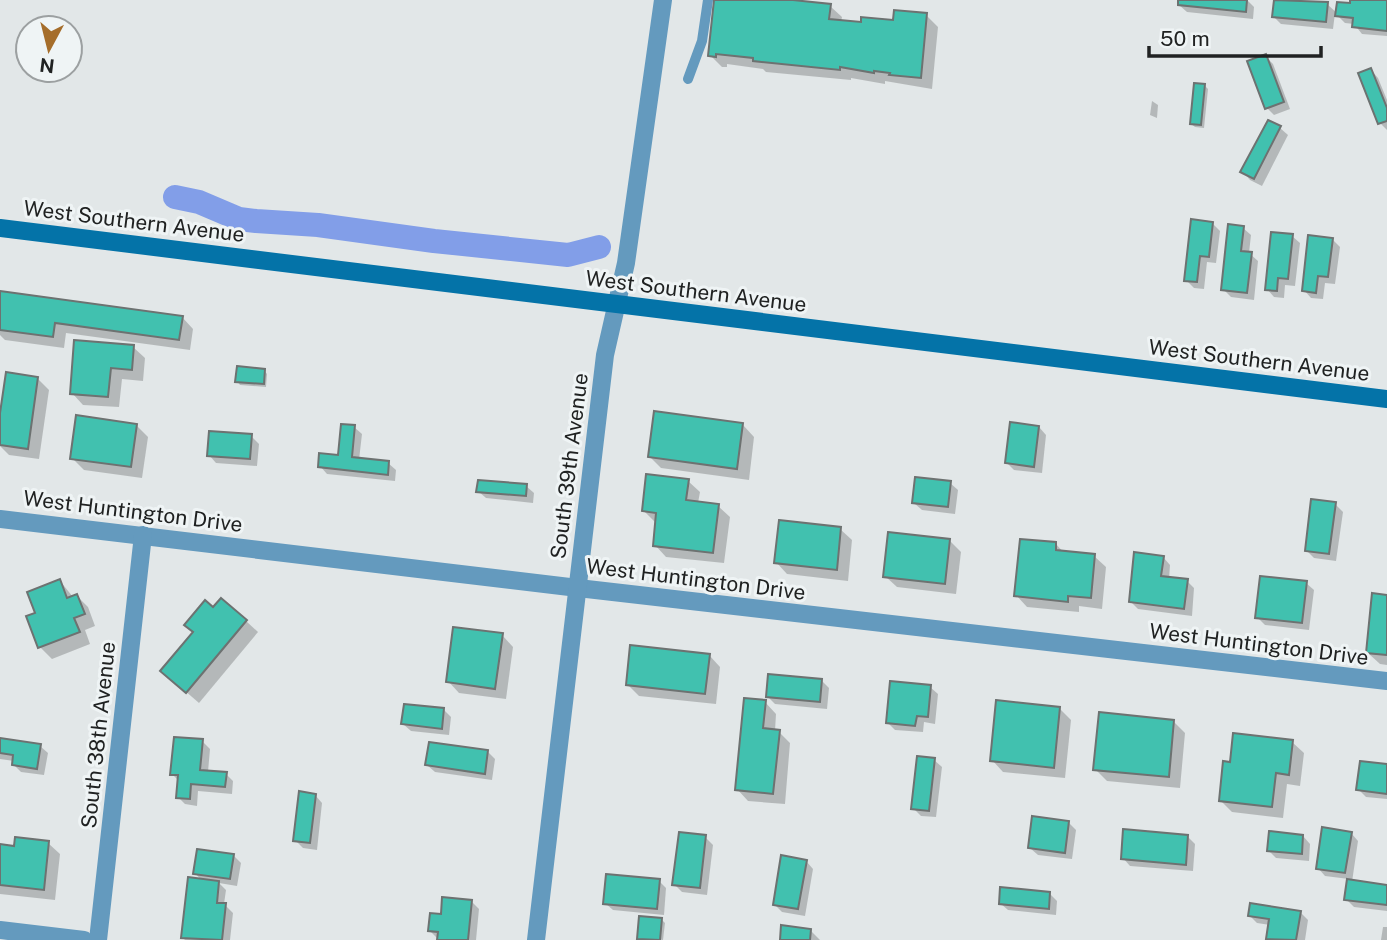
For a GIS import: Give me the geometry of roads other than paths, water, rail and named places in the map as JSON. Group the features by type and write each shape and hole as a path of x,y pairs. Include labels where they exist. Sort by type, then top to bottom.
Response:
{"main road":[{"name":"West Southern Avenue","path":"0,228 1387,399"}],"street":[{"name":"South 39th Avenue","path":"536,940 605,355 626,263 663,0"},
{"name":"West Huntington Drive","path":"0,519 1387,681"},
{"name":"South 38th Avenue","path":"97,940 143,535"},
{"path":"0,930 84,940"}],"lane":[{"path":"688,79 702,41 708,0"}],"waterway":[{"path":"175,197 199,202 239,219 318,225 568,255 599,247"}]}
